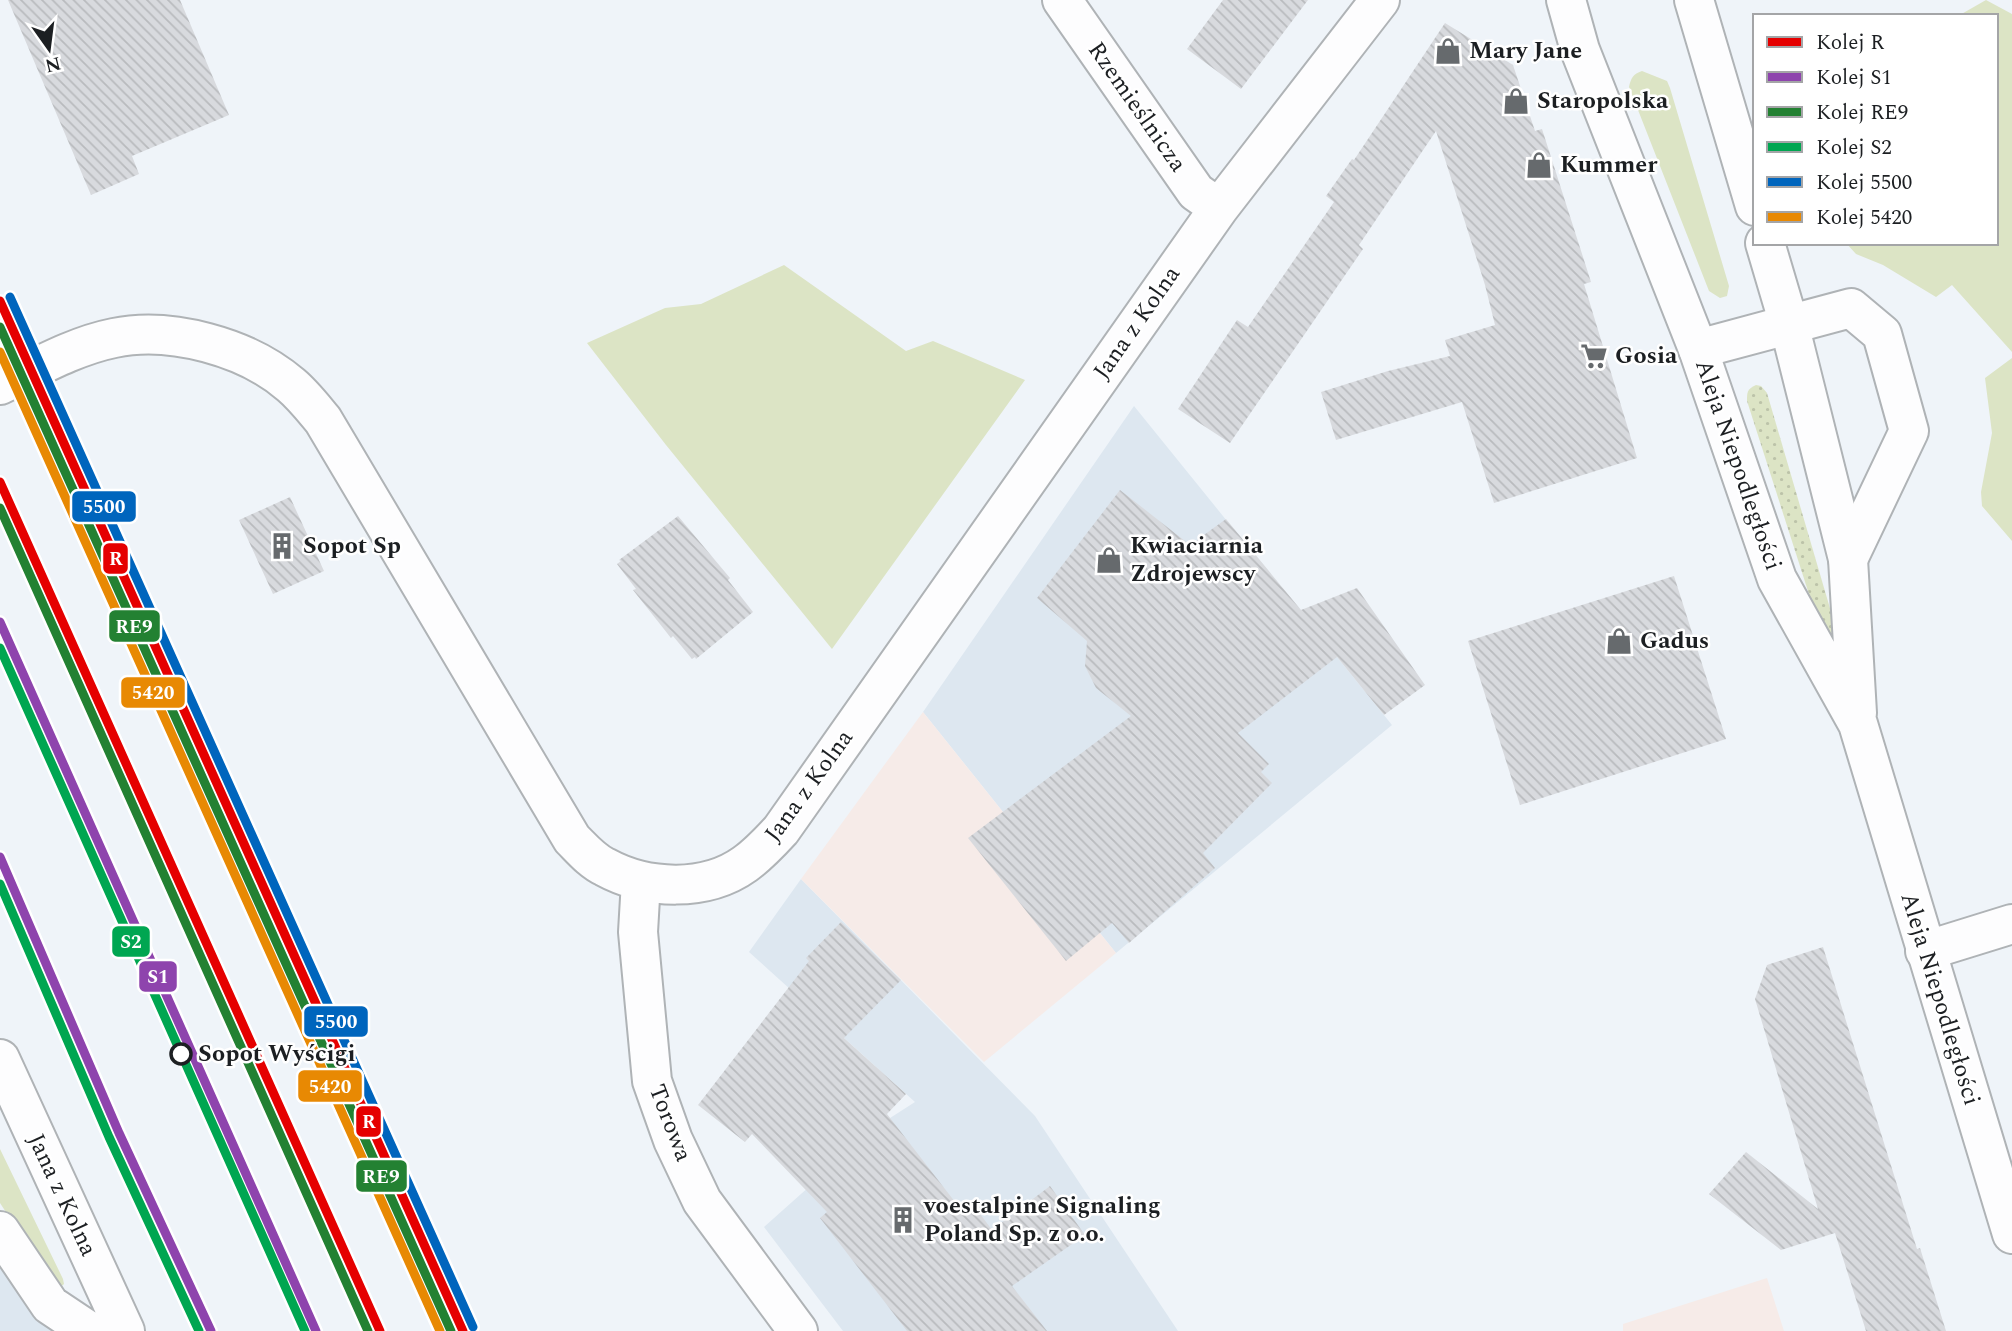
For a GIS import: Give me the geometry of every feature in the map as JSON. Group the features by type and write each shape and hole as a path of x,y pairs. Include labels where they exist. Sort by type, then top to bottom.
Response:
{"street":[{"name":"Rzemieślnicza","path":"1062,0 1196,192 1219,208"},
{"name":"Jana z Kolna","path":"0,385 83,347 115,337 142,334 179,336 210,344 250,360 291,385 323,420 350,463 572,839 604,867 641,881 677,885 720,878 745,864 781,830 1219,208 1380,0"},
{"name":"Aleja Niepodległości","path":"1566,0 1580,50 1698,349 1777,579 1858,724 2012,1234"},
{"path":"1694,0 1753,199"},
{"name":"Aleja Niepodległości","path":"1766,245 1789,324 1849,559 1858,724"},
{"path":"1698,349 1851,308 1882,334 1909,431 1849,559"},
{"name":"Torowa","path":"641,881 638,932 652,1082 673,1140 702,1201 798,1331"},
{"path":"1926,951 2012,924"},
{"name":"Jana z Kolna","path":"0,1059 107,1328"},
{"path":"0,1231 50,1305 107,1328"}],"shaded area":[{"path":"1134,406 1392,725 1116,953 923,712"},
{"path":"923,712 1116,953 984,1062 801,879"},
{"path":"801,879 1035,1116 1178,1331 843,1331 764,1227 876,1127 915,1102 749,952"},
{"path":"0,1251 40,1312 53,1331 0,1331"},
{"path":"1767,1278 1784,1331 1623,1331 1623,1324"}],"green space":[{"path":"1986,0 2012,14 2012,352 1952,285 1936,297 1883,265 1856,254 1848,245 1998,245 1998,14 1962,14"},
{"path":"1642,71 1667,81 1670,88 1729,286 1727,296 1720,298 1709,291 1629,87 1633,77"},
{"path":"784,265 906,351 933,341 1025,380 832,649 587,343 665,308 701,304"},
{"path":"2012,358 2012,541 1982,506 1981,492 1992,433 1985,378"},
{"path":"1756,385 1761,386 1767,393 1846,663 1833,669 1747,401 1748,391"},
{"path":"0,1149 63,1279 64,1284 57,1290 0,1203"}],"building":[{"path":"8,0 180,0 229,115 132,156 139,174 91,195"},
{"path":"1223,0 1308,0 1241,89 1187,49"},
{"path":"1445,23 1513,65 1535,131 1542,129 1591,282 1584,284 1637,458 1494,503 1462,402 1336,440 1321,392 1388,371 1450,356 1445,340 1495,325 1436,131 1359,245 1363,249 1230,443 1178,409 1237,320 1248,327 1334,202 1326,196 1352,159 1354,160"},
{"path":"1120,490 1190,545 1226,519 1301,610 1357,588 1425,685 1384,715 1337,657 1238,733 1269,764 1261,772 1272,783 1203,853 1215,868 1129,943 1112,923 1066,961 968,838 1131,716 1096,688 1085,666 1087,641 1037,598"},
{"name":"Sopot Sp","path":"290,497 324,571 273,594 239,520"},
{"path":"678,516 730,578 728,580 753,612 696,659 692,659 673,636 671,638 633,590 636,589 617,564"},
{"path":"1674,576 1726,739 1520,805 1468,641"},
{"path":"841,922 901,980 844,1038 906,1094 887,1114 962,1211 972,1203 992,1230 1050,1186 1085,1235 1012,1286 1047,1331 907,1331 820,1218 827,1212 752,1134 745,1142 698,1105 809,961 806,958"},
{"path":"1823,947 1917,1249 1920,1248 1946,1331 1866,1331 1835,1233 1781,1250 1709,1194 1746,1152 1818,1209 1755,999 1767,965"}],"rail line":[{"name":"5500","path":"10,297 473,1327"},
{"name":"R","path":"0,301 463,1331"},
{"name":"RE9","path":"0,327 451,1331"},
{"name":"5420","path":"0,352 440,1331"},
{"name":"R","path":"0,482 380,1331"},
{"name":"RE9","path":"0,508 368,1331"},
{"name":"S1","path":"0,622 316,1331"},
{"name":"S2","path":"0,648 305,1331"},
{"name":"S1","path":"0,857 119,1133 211,1331"},
{"name":"S2","path":"0,884 109,1137 199,1331"}],"place":[{"name":"Mary Jane","path":"1448,51"},
{"name":"Staropolska","path":"1516,101"},
{"name":"Kummer","path":"1539,165"},
{"name":"Gosia","path":"1594,356"},
{"name":"Sopot Sp","path":"282,546"},
{"name":"Kwiaciarnia Zdrojewscy","path":"1109,560"},
{"name":"Gadus","path":"1619,641"},
{"name":"Sopot Wyścigi","path":"181,1054"},
{"name":"voestalpine Signaling Poland Sp. z o.o.","path":"903,1220"}]}
